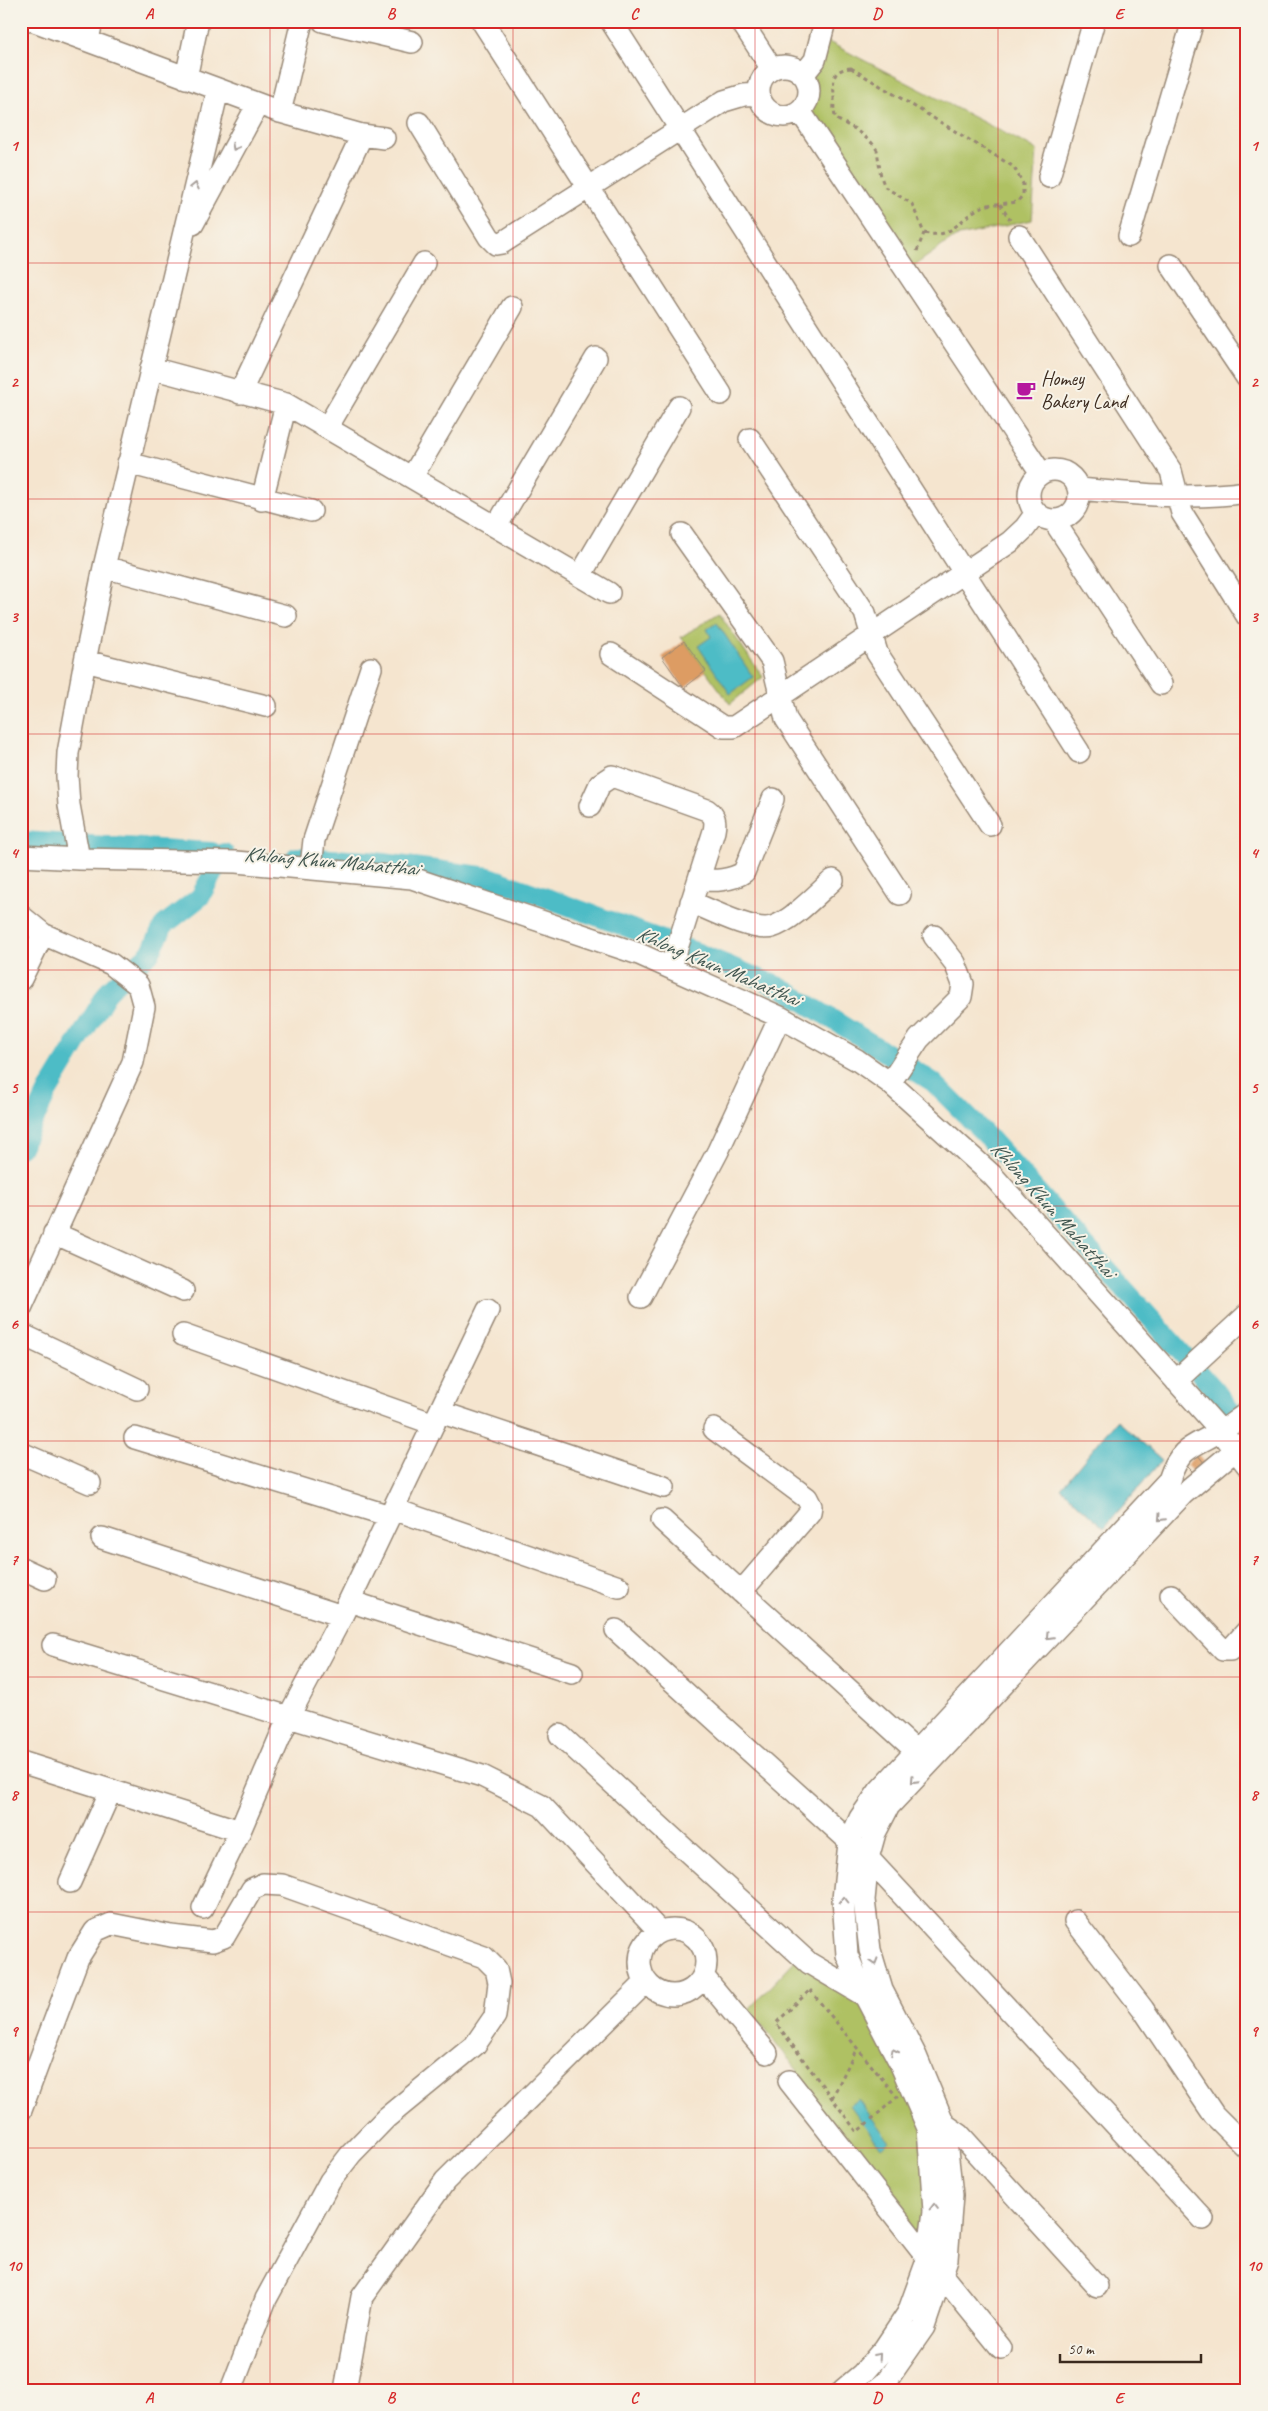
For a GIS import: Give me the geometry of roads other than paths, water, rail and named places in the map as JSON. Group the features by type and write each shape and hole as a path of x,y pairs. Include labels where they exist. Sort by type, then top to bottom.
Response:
{"street":[{"path":"34,21 90,31 186,78 280,112 362,135 384,138"},
{"path":"186,78 198,21"},
{"path":"280,112 302,21"},
{"path":"323,21 412,42"},
{"path":"482,21 721,394"},
{"path":"611,21 1079,752"},
{"path":"741,21 772,69"},
{"path":"804,75 815,60 825,21"},
{"path":"1049,177 1094,21"},
{"path":"1129,236 1193,21"},
{"path":"790,66 804,75 809,90 808,98 800,111 783,116 774,114 762,103 759,94 762,78 772,69 790,66"},
{"path":"78,853 69,801 68,753 104,567 218,90"},
{"path":"419,123 489,238 496,244 502,243 724,101 744,95 759,94"},
{"path":"179,251 258,104"},
{"path":"800,111 1041,473"},
{"path":"240,393 362,135"},
{"path":"1019,236 1171,471 1182,513 1247,616"},
{"path":"327,428 424,263"},
{"path":"1171,265 1247,378"},
{"path":"412,477 512,307"},
{"path":"496,527 596,358"},
{"path":"151,368 286,404 609,593"},
{"path":"262,500 286,404"},
{"path":"580,576 679,407"},
{"path":"750,439 864,613 877,654 990,825"},
{"path":"128,463 311,512"},
{"path":"611,654 723,727 734,727 1010,542 1025,528 1045,517 1067,518 1078,505 1079,488 1075,481 1062,471 1054,469 1041,473 1032,482 1029,498 1045,517 1161,684"},
{"path":"1079,488 1132,494 1230,494 1247,492"},
{"path":"682,534 772,661 786,719 900,894"},
{"path":"104,567 286,616"},
{"path":"85,661 266,706"},
{"path":"312,856 371,668"},
{"path":"590,806 600,784 612,776 707,810 714,816 716,824 700,879 672,960"},
{"path":"700,879 709,881 739,875 744,872 773,799"},
{"path":"21,856 78,853 236,862 312,856 412,878 639,954 672,960 894,1078 992,1176 1182,1376 1221,1431 1243,1452 1176,1487 923,1757 889,1806 875,1833 868,1858 864,1900 874,1993"},
{"path":"688,910 743,924 770,928 786,920 833,880"},
{"path":"21,916 43,934 111,964 138,985 144,1008 133,1062 21,1308"},
{"path":"21,979 43,934"},
{"path":"894,1078 919,1039 961,997 963,984 955,963 934,936"},
{"path":"641,1297 718,1151 780,1017"},
{"path":"54,1233 183,1291"},
{"path":"203,1908 240,1831 289,1716 346,1609 488,1310"},
{"path":"1182,1376 1247,1315"},
{"path":"21,1334 137,1389"},
{"path":"183,1335 437,1418 664,1487"},
{"path":"1176,1487 1174,1466 1183,1452 1221,1431 1247,1413"},
{"path":"714,1429 807,1498 811,1506 810,1512 741,1592"},
{"path":"135,1438 392,1512 618,1586"},
{"path":"21,1453 90,1483"},
{"path":"662,1520 923,1757"},
{"path":"102,1538 572,1673"},
{"path":"21,1568 45,1579"},
{"path":"1170,1595 1223,1650 1230,1650 1247,1631"},
{"path":"616,1630 849,1843 868,1858 1203,2219"},
{"path":"53,1645 482,1776 542,1806 659,1931"},
{"path":"560,1735 804,1959 824,1973 874,1993"},
{"path":"876,2390 884,2383 924,2327 947,2259 952,2196 936,2126 900,2063 874,1993 847,1955 843,1899 849,1843 860,1818 879,1791 923,1757"},
{"path":"21,1762 240,1831"},
{"path":"70,1882 111,1790"},
{"path":"21,2110 78,1958 95,1931 111,1924 171,1936 214,1941 224,1937 252,1889 263,1884 282,1886 484,1957 496,1969 499,1983 495,2016 475,2045 386,2118 351,2154 330,2181 266,2299 231,2390"},
{"path":"1075,1921 1143,2009 1214,2114 1247,2148"},
{"path":"670,1928 682,1929 692,1934 700,1942 705,1953 706,1964 702,1976 690,1991 681,1995 660,1993 646,1982 640,1968 639,1957 643,1946 650,1937 659,1931 670,1928"},
{"path":"702,1976 766,2053"},
{"path":"345,2390 362,2297 445,2181 646,1982"},
{"path":"789,2081 1001,2348"},
{"path":"843,2390 862,2374 884,2349 903,2320 928,2258 934,2211 936,2126"},
{"path":"936,2126 960,2135 1096,2286"}],"water":[{"path":"717,623 753,677 730,694 698,646 711,637 707,629"},
{"path":"1117,1420 1162,1460 1104,1528 1061,1488"},
{"path":"858,2099 889,2141 881,2148 850,2105"}],"waterway":[{"name":"Khlong Khun Mahatthai","path":"21,841 212,852"},
{"path":"21,1147 48,1091 109,990 150,953 164,925 200,897 224,853"},
{"name":"Khlong Khun Mahatthai","path":"296,857 368,861 489,877 698,953 782,988 933,1082 987,1136 1214,1389 1247,1432"}],"place":[{"name":"Homey Bakery Land","path":"1026,390"}]}
